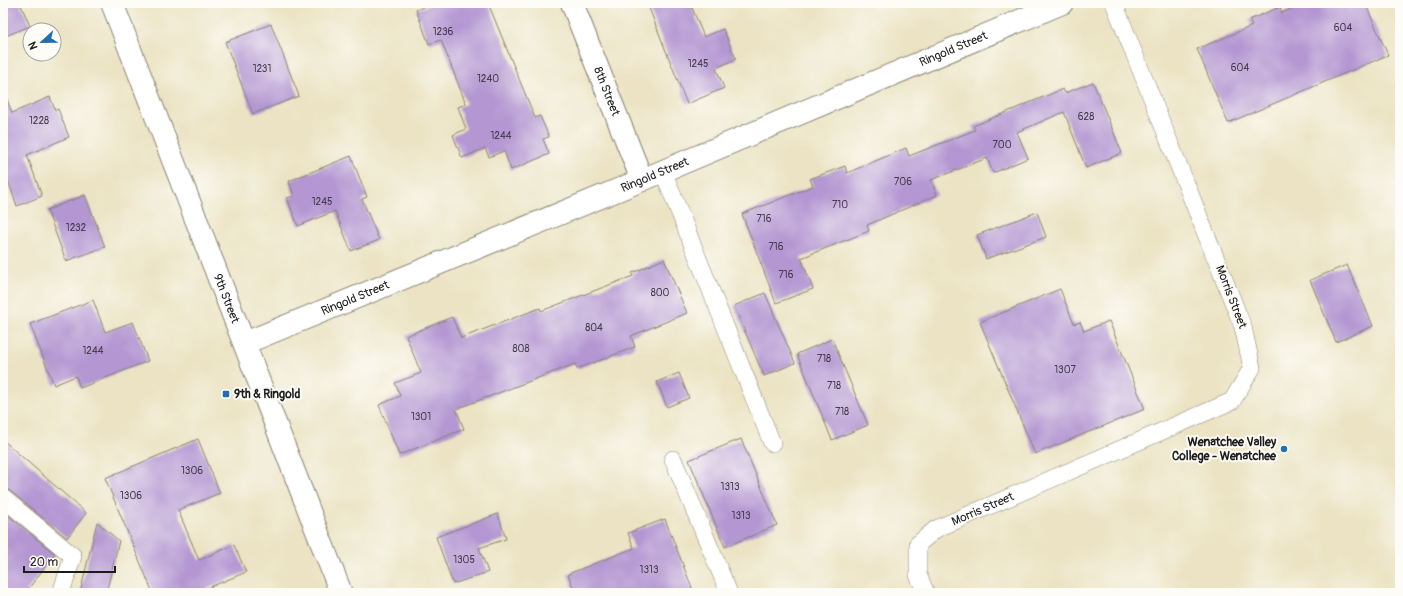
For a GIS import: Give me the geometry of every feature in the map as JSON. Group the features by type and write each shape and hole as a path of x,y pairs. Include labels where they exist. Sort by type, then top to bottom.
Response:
{"street":[{"name":"9th Street","path":"112,3 341,593"},
{"name":"8th Street","path":"572,3 642,180"},
{"name":"Ringold Street","path":"245,343 642,180 1026,10 1062,3"}],"lane":[{"name":"Morris Street","path":"926,593 918,575 918,544 936,529 1232,400 1252,368 1243,327 1114,3"},
{"path":"663,171 772,443"},
{"path":"673,459 729,593"},
{"path":"3,498 72,556 62,593"}],"building":[{"path":"3,3 20,3 28,22 22,22 22,29 3,37"},
{"path":"433,3 488,3 535,118 540,116 549,137 543,139 549,154 511,170 504,151 489,157 485,148 462,158 453,135 466,129 458,107 466,104 441,40 429,44 416,10"},
{"path":"647,3 690,3 704,37 723,29 736,59 716,68 724,88 687,104"},
{"path":"1305,3 1365,3 1388,55 1228,123 1197,49 1252,26 1249,20 1280,7 1282,13"},
{"path":"271,24 299,96 253,114 225,42"},
{"path":"1093,82 1122,153 1086,168 1064,112 1017,132 1028,158 993,173 987,158 931,180 937,195 867,225 869,231 801,258 813,289 776,303 742,214 813,186 810,179 845,166 847,173 906,148 909,156 975,130 973,126 1063,89 1065,93"},
{"path":"6,97 12,113 50,97 55,110 58,109 69,137 27,155 42,196 17,206 3,166 3,98"},
{"path":"351,156 367,197 362,199 379,240 351,251 335,211 298,226 287,198 294,196 289,181"},
{"path":"85,195 105,247 66,261 47,210"},
{"path":"1037,212 1046,237 986,259 977,235"},
{"path":"664,259 687,313 631,336 635,347 577,369 575,364 456,409 464,429 399,455 379,405 400,396 395,383 421,373 406,336 452,317 461,338 540,308 541,311 633,276 632,273"},
{"path":"1347,265 1373,326 1336,342 1310,280"},
{"path":"1060,289 1074,324 1080,322 1084,331 1109,321 1145,409 1035,454 980,322"},
{"path":"765,293 795,363 764,376 734,306"},
{"path":"93,300 105,332 133,322 148,361 80,388 76,376 54,385 30,324"},
{"path":"832,339 868,425 832,440 797,354"},
{"path":"679,373 689,398 667,407 657,382"},
{"path":"198,439 220,493 178,510 199,560 234,545 246,572 196,593 153,593 105,478"},
{"path":"741,439 777,525 725,547 689,460"},
{"path":"3,440 86,513 67,538 9,490 3,488"},
{"path":"3,511 55,554 25,593 3,593"},
{"path":"498,514 506,539 479,548 488,572 453,584 436,537"},
{"path":"665,519 694,593 575,593 568,574 634,548 628,533"},
{"path":"97,522 119,541 106,593 80,593"}],"place":[{"name":"9th & Ringold","path":"226,394"},
{"name":"Wenatchee Valley College - Wenatchee","path":"1284,449"}]}
